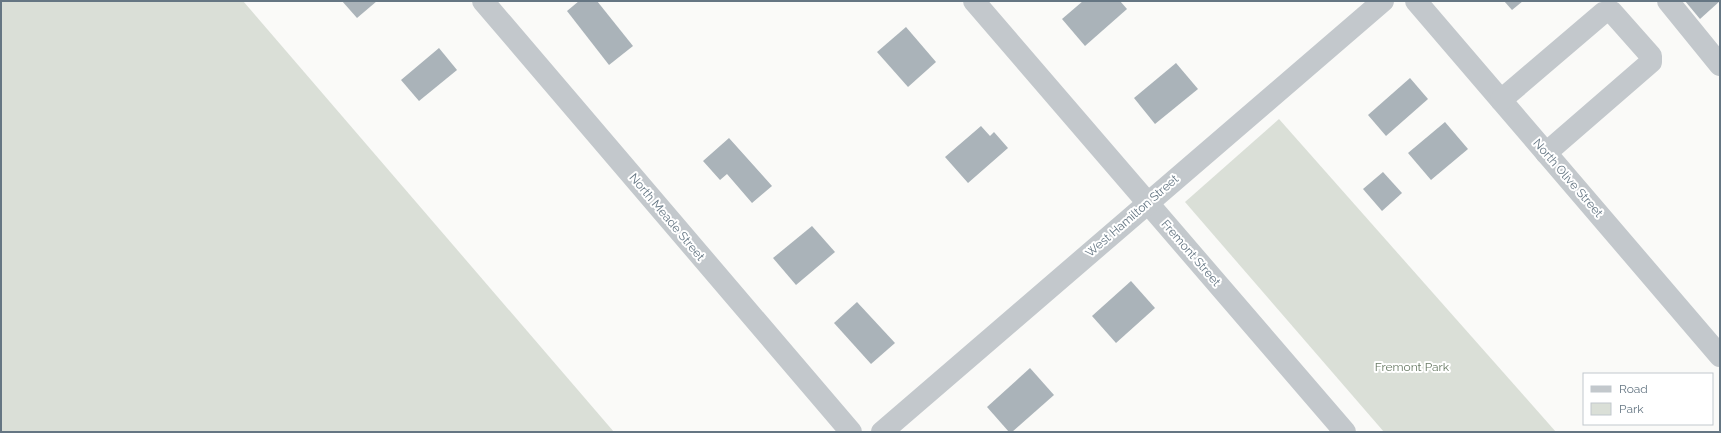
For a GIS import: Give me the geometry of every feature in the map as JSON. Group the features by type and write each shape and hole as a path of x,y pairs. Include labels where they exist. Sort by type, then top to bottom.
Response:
{"street":[{"name":"North Meade Street","path":"483,1 851,432"},
{"name":"Fremont Street","path":"974,1 1345,432"},
{"name":"West Hamilton Street","path":"882,432 1383,1"},
{"name":"North Olive Street","path":"1416,1 1720,356"},
{"path":"1668,1 1720,65"},
{"path":"1501,100 1603,13 1612,12 1650,56 1651,62 1546,153"}],"green space":[{"path":"1,1 243,1 614,432 1,432"},
{"name":"Fremont Park","path":"1279,119 1556,432 1384,432 1185,202"}],"building":[{"path":"342,1 377,1 357,18"},
{"path":"579,1 597,1 633,46 609,65 567,11"},
{"path":"1083,1 1120,1 1127,9 1085,46 1062,19"},
{"path":"1504,1 1523,1 1512,10"},
{"path":"1685,1 1720,1 1700,19"},
{"path":"906,27 936,62 908,87 877,52"},
{"path":"439,48 457,70 419,101 401,80"},
{"path":"1176,63 1198,89 1155,124 1134,98"},
{"path":"1410,78 1428,99 1386,136 1368,115"},
{"path":"1445,122 1468,149 1431,180 1408,153"},
{"path":"981,126 990,136 994,132 1008,148 968,183 945,157"},
{"path":"729,138 772,186 752,203 727,174 720,180 703,161"},
{"path":"1383,172 1402,193 1382,211 1363,189"},
{"path":"812,226 835,252 796,285 773,258"},
{"path":"1131,281 1155,308 1116,343 1092,316"},
{"path":"857,302 895,343 871,364 834,323"},
{"path":"1030,368 1054,395 1012,432 1009,432 987,407"}]}
